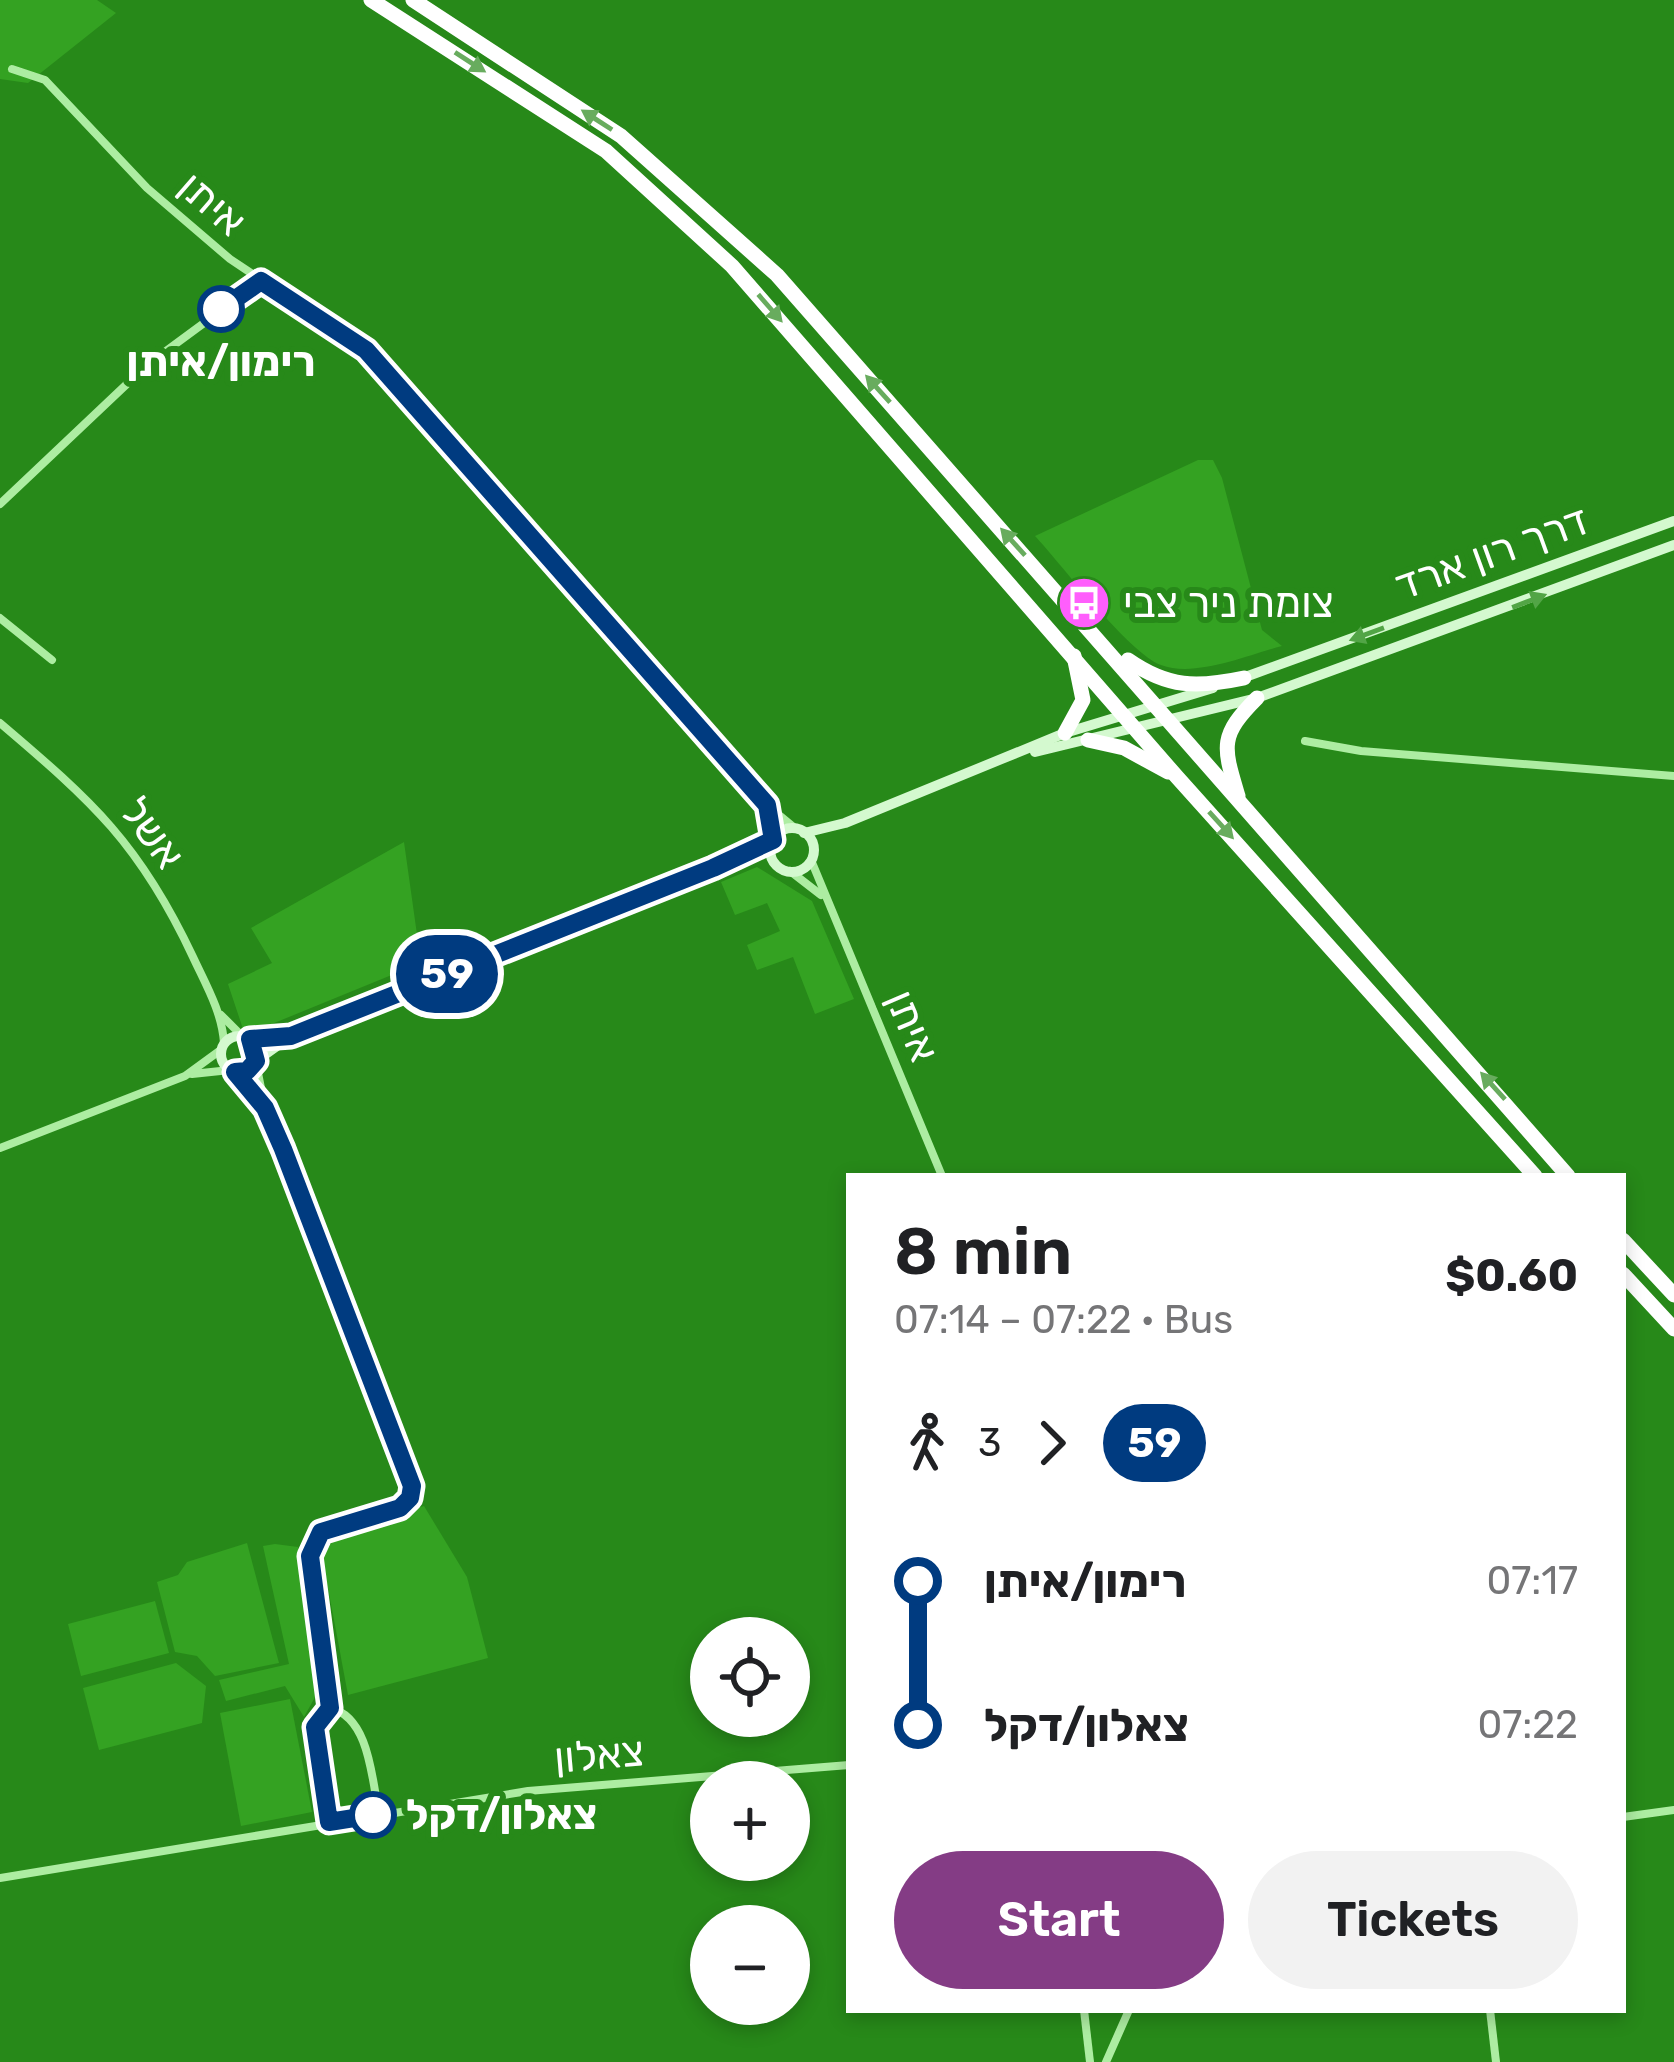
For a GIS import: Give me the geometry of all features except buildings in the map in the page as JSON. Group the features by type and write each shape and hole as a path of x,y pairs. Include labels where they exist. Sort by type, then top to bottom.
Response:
{"highway":[{"path":"371,0 606,151 732,266 1074,653 1177,777 1532,1173"},
{"path":"413,0 621,136 742,241 1108,646 1240,805 1565,1173"},
{"path":"1108,646 1154,678 1184,687 1244,678"},
{"path":"1065,733 1083,700 1074,653"},
{"path":"1240,805 1226,740 1230,728 1258,698"},
{"path":"1088,740 1124,748 1177,777"},
{"path":"1626,1243 1674,1295"},
{"path":"1626,1277 1674,1329"}],"street":[{"name":"איתן","path":"12,69 45,80 147,188 261,281 366,350 767,805 800,831"},
{"path":"0,505 147,365 261,281"},
{"name":"דרך רון ארד","path":"1133,721 1159,706 1674,521"},
{"name":"דרך רון ארד","path":"1133,721 1172,721 1258,698 1674,545"},
{"path":"0,618 52,660"},
{"path":"0,1148 185,1076 232,1071 256,1062 291,1036 728,862 774,839 845,823 1065,733 1133,721"},
{"path":"997,762 1088,740 1133,721"},
{"name":"אשל","path":"0,723 118,830 166,904 218,1009 223,1046"},
{"path":"1305,741 1361,752 1674,776"},
{"name":"איתן","path":"767,805 774,839"},
{"path":"728,862 750,859 790,872 812,858 845,823"},
{"path":"800,831 812,858"},
{"path":"774,839 771,855 777,866"},
{"name":"איתן","path":"812,858 941,1173"},
{"name":"איתן","path":"790,872 826,901"},
{"name":"אשל","path":"218,1009 246,1037"},
{"path":"185,1076 223,1046 246,1037 291,1036"},
{"path":"246,1037 265,1108 412,1486 405,1504 330,1527 311,1546 330,1708 315,1727 329,1822"},
{"path":"223,1046 232,1071 265,1108"},
{"path":"330,1708 343,1713 362,1739 379,1814"},
{"name":"צאלון","path":"0,1878 528,1791 846,1765"},
{"path":"1626,1817 1674,1810"},
{"path":"1084,2013 1090,2062"},
{"path":"1106,2062 1128,2013"},
{"path":"1490,2013 1496,2062"}],"green space":[{"path":"0,0 97,0 116,13 28,83 0,79"},
{"path":"1198,460 1213,460 1222,478 1262,630 1282,646 1222,664 1175,668 1161,665 1131,644 1035,536"},
{"path":"404,842 421,963 262,1028 243,1029 228,984 272,963 251,928"},
{"path":"757,867 812,901 854,999 815,1014 793,957 757,970 747,945 780,931 767,903 735,915 721,882"},
{"path":"424,1506 467,1577 488,1658 348,1695 320,1545 341,1531"},
{"path":"247,1543 279,1663 215,1676 197,1656 175,1652 157,1582 178,1575 187,1562"},
{"path":"263,1546 298,1547 300,1556 319,1690 304,1717 285,1686 226,1701 219,1680 289,1664"},
{"path":"155,1601 169,1653 81,1676 68,1624"},
{"path":"176,1663 206,1686 202,1723 99,1750 83,1688"},
{"path":"290,1699 312,1812 241,1826 220,1713"}],"bus line":[{"name":"59","path":"221,309 261,281 366,350 767,805 775,828 773,840 713,868 291,1036 250,1039 258,1051 256,1061 247,1071 235,1072 265,1108 283,1149 412,1486 410,1498 400,1508 340,1523 321,1532 311,1546 330,1708 317,1718 315,1727 329,1822 373,1815"}],"place":[{"name":"רימון/איתן","path":"221,309"},
{"name":"צומת ניר צבי","path":"1084,603"},
{"name":"צאלון/דקל","path":"373,1815"}]}
